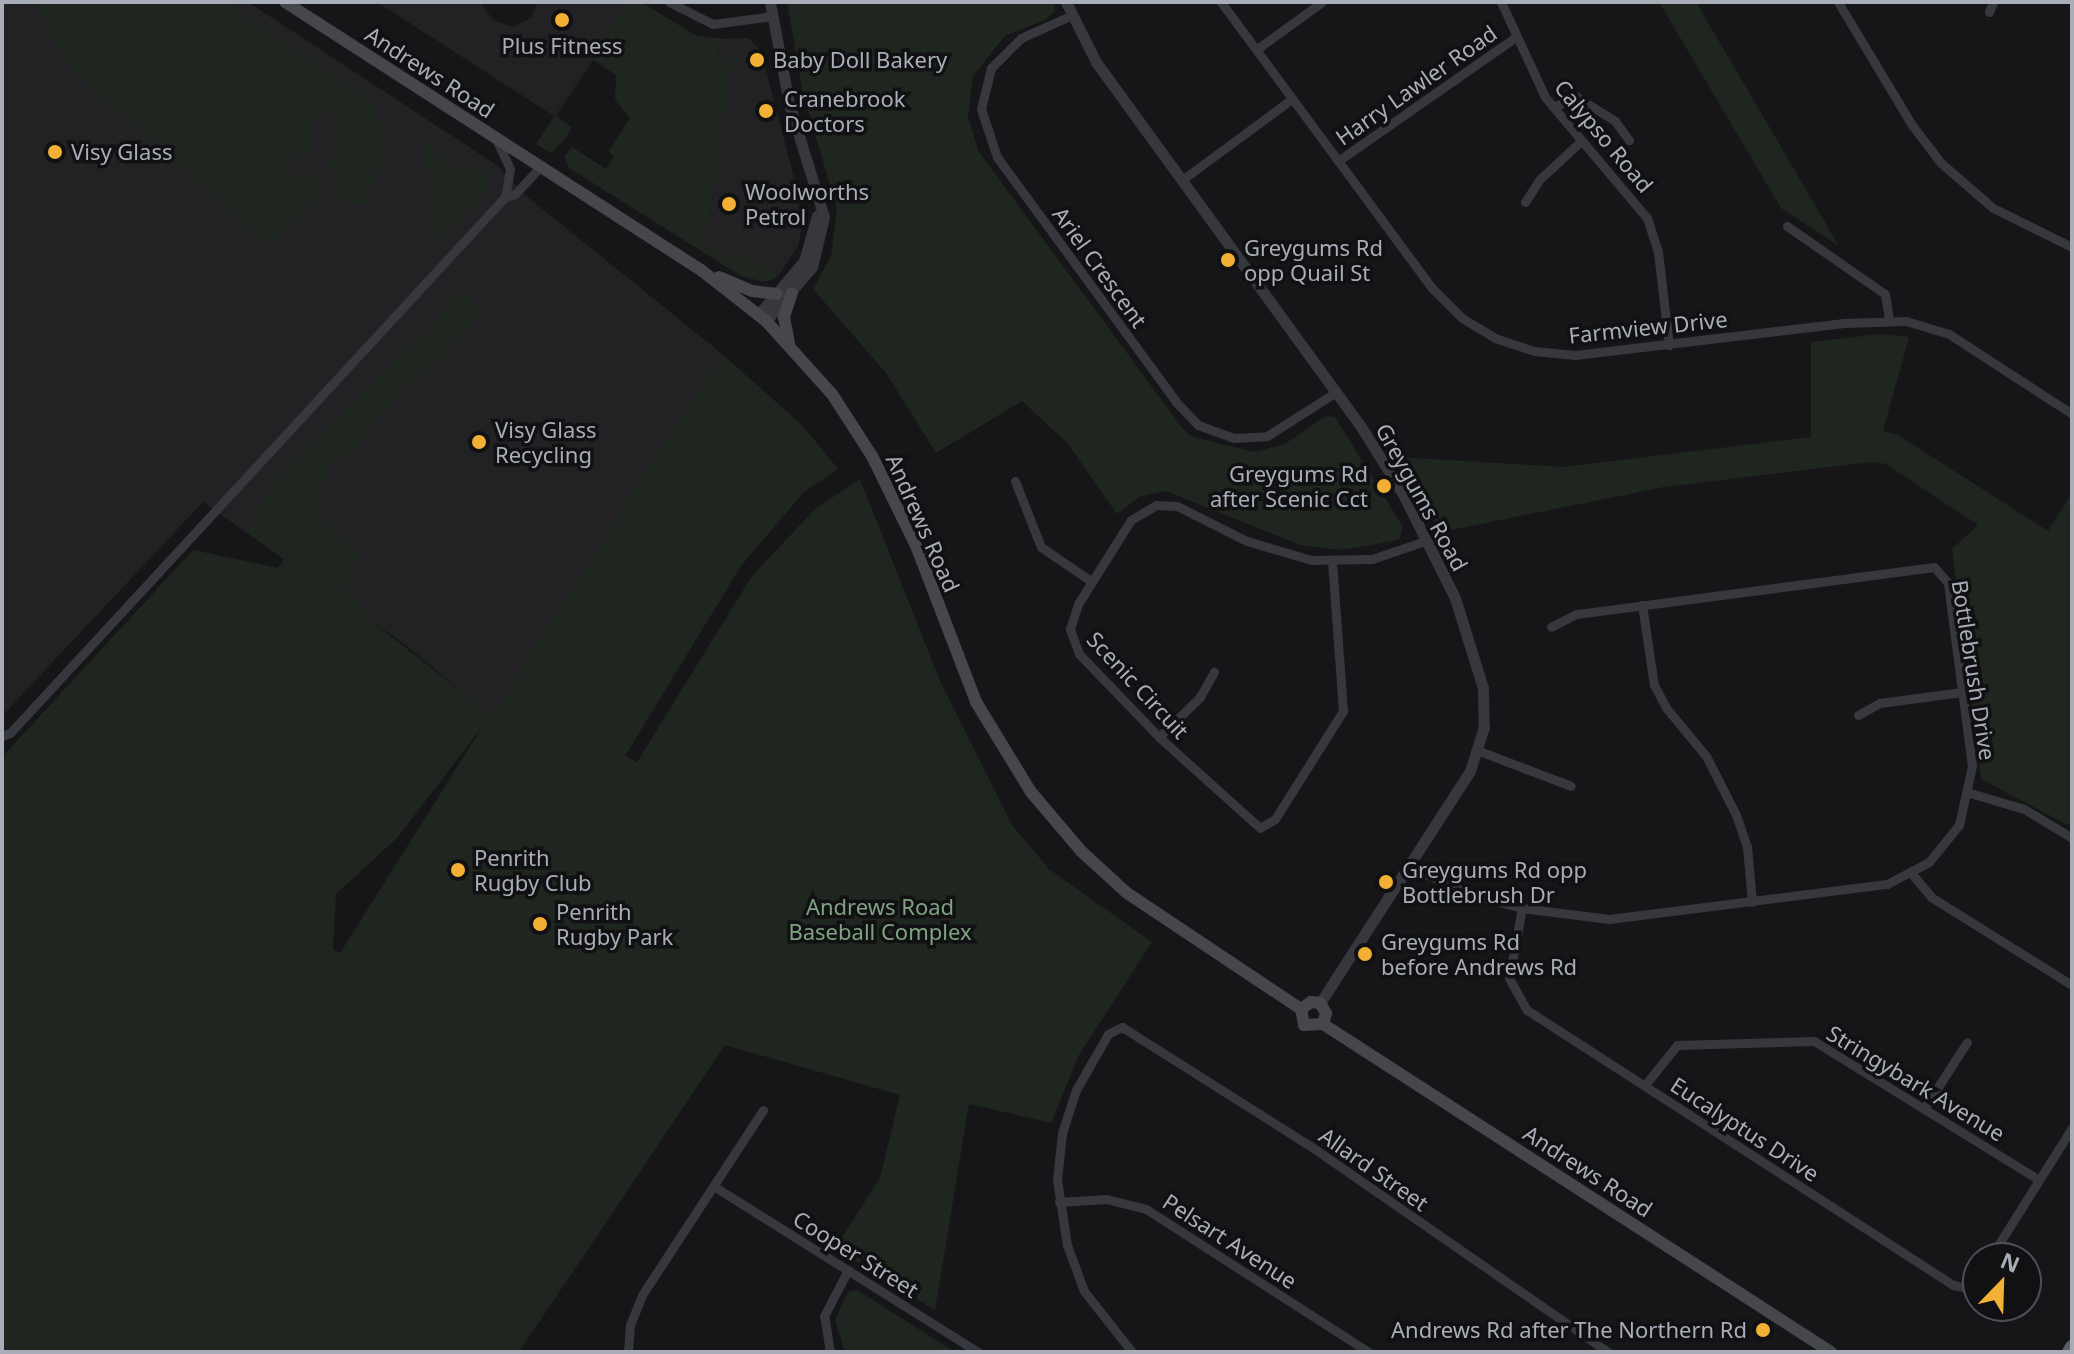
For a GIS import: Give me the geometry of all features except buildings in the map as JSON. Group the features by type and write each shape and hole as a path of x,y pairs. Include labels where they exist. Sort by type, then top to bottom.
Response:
{"main road":[{"name":"Andrews Road","path":"285,2 701,270 763,318 790,345 832,394 880,470 917,548 976,702 1031,792 1081,851 1136,900 1301,1009 1304,1025 1323,1024 1831,1352"},
{"path":"701,270 752,291 777,294"},
{"path":"790,345 784,317 792,293"},
{"path":"1301,1009 1311,1002 1320,1003 1326,1013 1323,1024"}],"street":[{"path":"669,2 713,24 772,16"},
{"path":"763,318 792,293 812,267 823,235 822,201 789,103 770,2"},
{"name":"Greygums Road","path":"1066,2 1070,16 1096,62 1336,392 1428,540 1455,598 1483,688 1485,721 1479,751 1409,867 1320,1003"},
{"name":"Farmview Drive","path":"1221,2 1442,300 1484,333 1520,348 1562,355 1889,319 1949,334 2072,414"},
{"path":"1257,49 1322,2"},
{"name":"Calypso Road","path":"1501,2 1514,38 1553,107 1580,142 1633,195 1647,218 1658,252 1669,345"},
{"path":"1838,2 1907,118 1941,163 2000,213 2072,246"},
{"name":"Ariel Crescent","path":"1070,16 1021,38 991,68 981,109 997,157 1176,402 1198,425 1234,438 1267,436 1336,392"},
{"name":"Harry Lawler Road","path":"1338,161 1514,38"},
{"path":"1553,107 1570,97 1580,98 1615,121 1629,140"},
{"path":"1182,180 1292,99"},
{"path":"497,139 510,169 505,197"},
{"path":"1525,202 1540,179 1580,142"},
{"path":"2,736 10,733 505,197 515,194 540,167"},
{"path":"763,318 777,294 798,271 813,241 814,184"},
{"path":"1787,226 1885,294 1889,319"},
{"path":"1015,481 1041,547 1091,581"},
{"name":"Scenic Circuit","path":"1332,561 1344,708 1264,832 1245,819 1159,737 1073,645 1071,618 1091,581 1134,515 1163,504 1263,547 1332,561 1383,557 1428,540"},
{"name":"Bottlebrush Drive","path":"1409,867 1476,896 1522,908 1598,920 1877,886 1912,874 1951,839 1970,793 1972,766 1948,583 1928,565 1570,616 1551,627"},
{"path":"1642,605 1654,685 1672,716 1702,749 1736,815 1747,847 1752,902"},
{"path":"1159,737 1203,693 1214,672"},
{"path":"1858,715 1880,703 1962,692"},
{"path":"1479,751 1571,786"},
{"path":"1970,793 2024,809 2072,838"},
{"path":"1912,874 1931,897 2072,985"},
{"path":"1500,992 1511,987 1509,964 1522,908"},
{"name":"Eucalyptus Drive","path":"1511,987 1527,1010 1962,1290"},
{"name":"Allard Street","path":"1059,1202 1059,1159 1069,1109 1087,1067 1114,1029 1130,1030 1309,1145 1608,1352"},
{"name":"Stringybark Avenue","path":"1645,1085 1677,1045 1803,1039 1830,1047 2039,1180"},
{"path":"1925,1107 1967,1042"},
{"path":"628,1352 630,1325 642,1295 763,1110"},
{"path":"2000,1242 2072,1128"},
{"name":"Cooper Street","path":"715,1187 978,1352"},
{"name":"Pelsart Avenue","path":"1059,1202 1106,1199 1146,1209 1369,1352"},
{"path":"1059,1202 1067,1245 1084,1291 1132,1352"},
{"path":"830,1352 824,1316 848,1270"}],"shaded area":[{"path":"2,2 248,2 498,166 525,195 721,353 492,716 404,644 203,502 2,716"},
{"path":"377,2 480,2 493,20 513,27 531,18 538,2 629,2 554,116"},
{"path":"748,38 761,51 804,216 798,246 779,275 741,252 734,261 706,242 732,62 717,53 725,39"}],"green space":[{"path":"38,2 224,2 371,101 388,142 367,205 341,203 328,165 339,144 337,122 324,110 311,123 310,151 285,161 284,178 301,171 321,179 317,202 273,241 251,237 236,217 81,78 46,33"},
{"path":"629,2 641,2 697,36 725,39 717,53 732,62 706,242 734,261 741,252 779,275 776,278 764,282 741,276 569,168 564,156 572,147 606,169 614,156 608,152 630,118 615,100 616,75 593,60 556,116 572,127 565,139 551,153 536,144"},
{"path":"787,2 1055,2 1055,12 1045,20 1005,36 973,76 968,118 979,152 1183,429 1193,437 1254,452 1285,444 1325,416 1335,417 1403,527 1399,540 1340,550 1300,545 1166,491 1141,496 1117,514 1068,444 1022,401 936,453 886,373 813,289 831,256 837,208 803,94"},
{"path":"1659,2 1696,2 1839,246 1781,208"},
{"path":"423,134 456,171 476,166 488,172 489,189 441,241 425,217 434,185 424,160"},
{"name":"Andrews Road Baseball Complex","path":"460,289 480,308 472,324 443,359 397,394 354,451 339,455 328,465 317,512 360,553 345,587 370,620 492,715 721,353 802,425 838,469 804,492 741,566 625,756 637,762 752,576 815,509 860,479 940,681 1012,825 1049,869 1152,942 1079,1055 1051,1123 969,1104 935,1310 835,1248 880,1178 900,1095 725,1045 519,1352 2,1352 2,757 193,550 278,568 284,559 247,533 277,476 433,325","holes":["483,726 340,953 333,950 336,894 397,838"]},
{"path":"1880,334 1909,337 1883,431 1898,435 2048,531 2072,493 2072,827 1981,779 1952,549 1978,525 1886,464 1871,462 1664,487 1441,532 1399,457 1563,467 1811,437 1811,342"},
{"path":"857,1290 955,1352 845,1352 835,1320 848,1292"}],"place":[{"name":"Plus Fitness","path":"562,20"},
{"name":"Baby Doll Bakery","path":"757,60"},
{"name":"Cranebrook Doctors","path":"766,111"},
{"name":"Visy Glass","path":"55,152"},
{"name":"Woolworths Petrol","path":"729,204"},
{"name":"Greygums Rd opp Quail St","path":"1228,260"},
{"name":"Visy Glass Recycling","path":"479,442"},
{"name":"Greygums Rd after Scenic Cct","path":"1384,486"},
{"name":"Penrith Rugby Club","path":"458,870"},
{"name":"Greygums Rd opp Bottlebrush Dr","path":"1386,882"},
{"name":"Penrith Rugby Park","path":"540,924"},
{"name":"Greygums Rd before Andrews Rd","path":"1365,954"},
{"name":"Andrews Rd after The Northern Rd","path":"1763,1330"}]}
